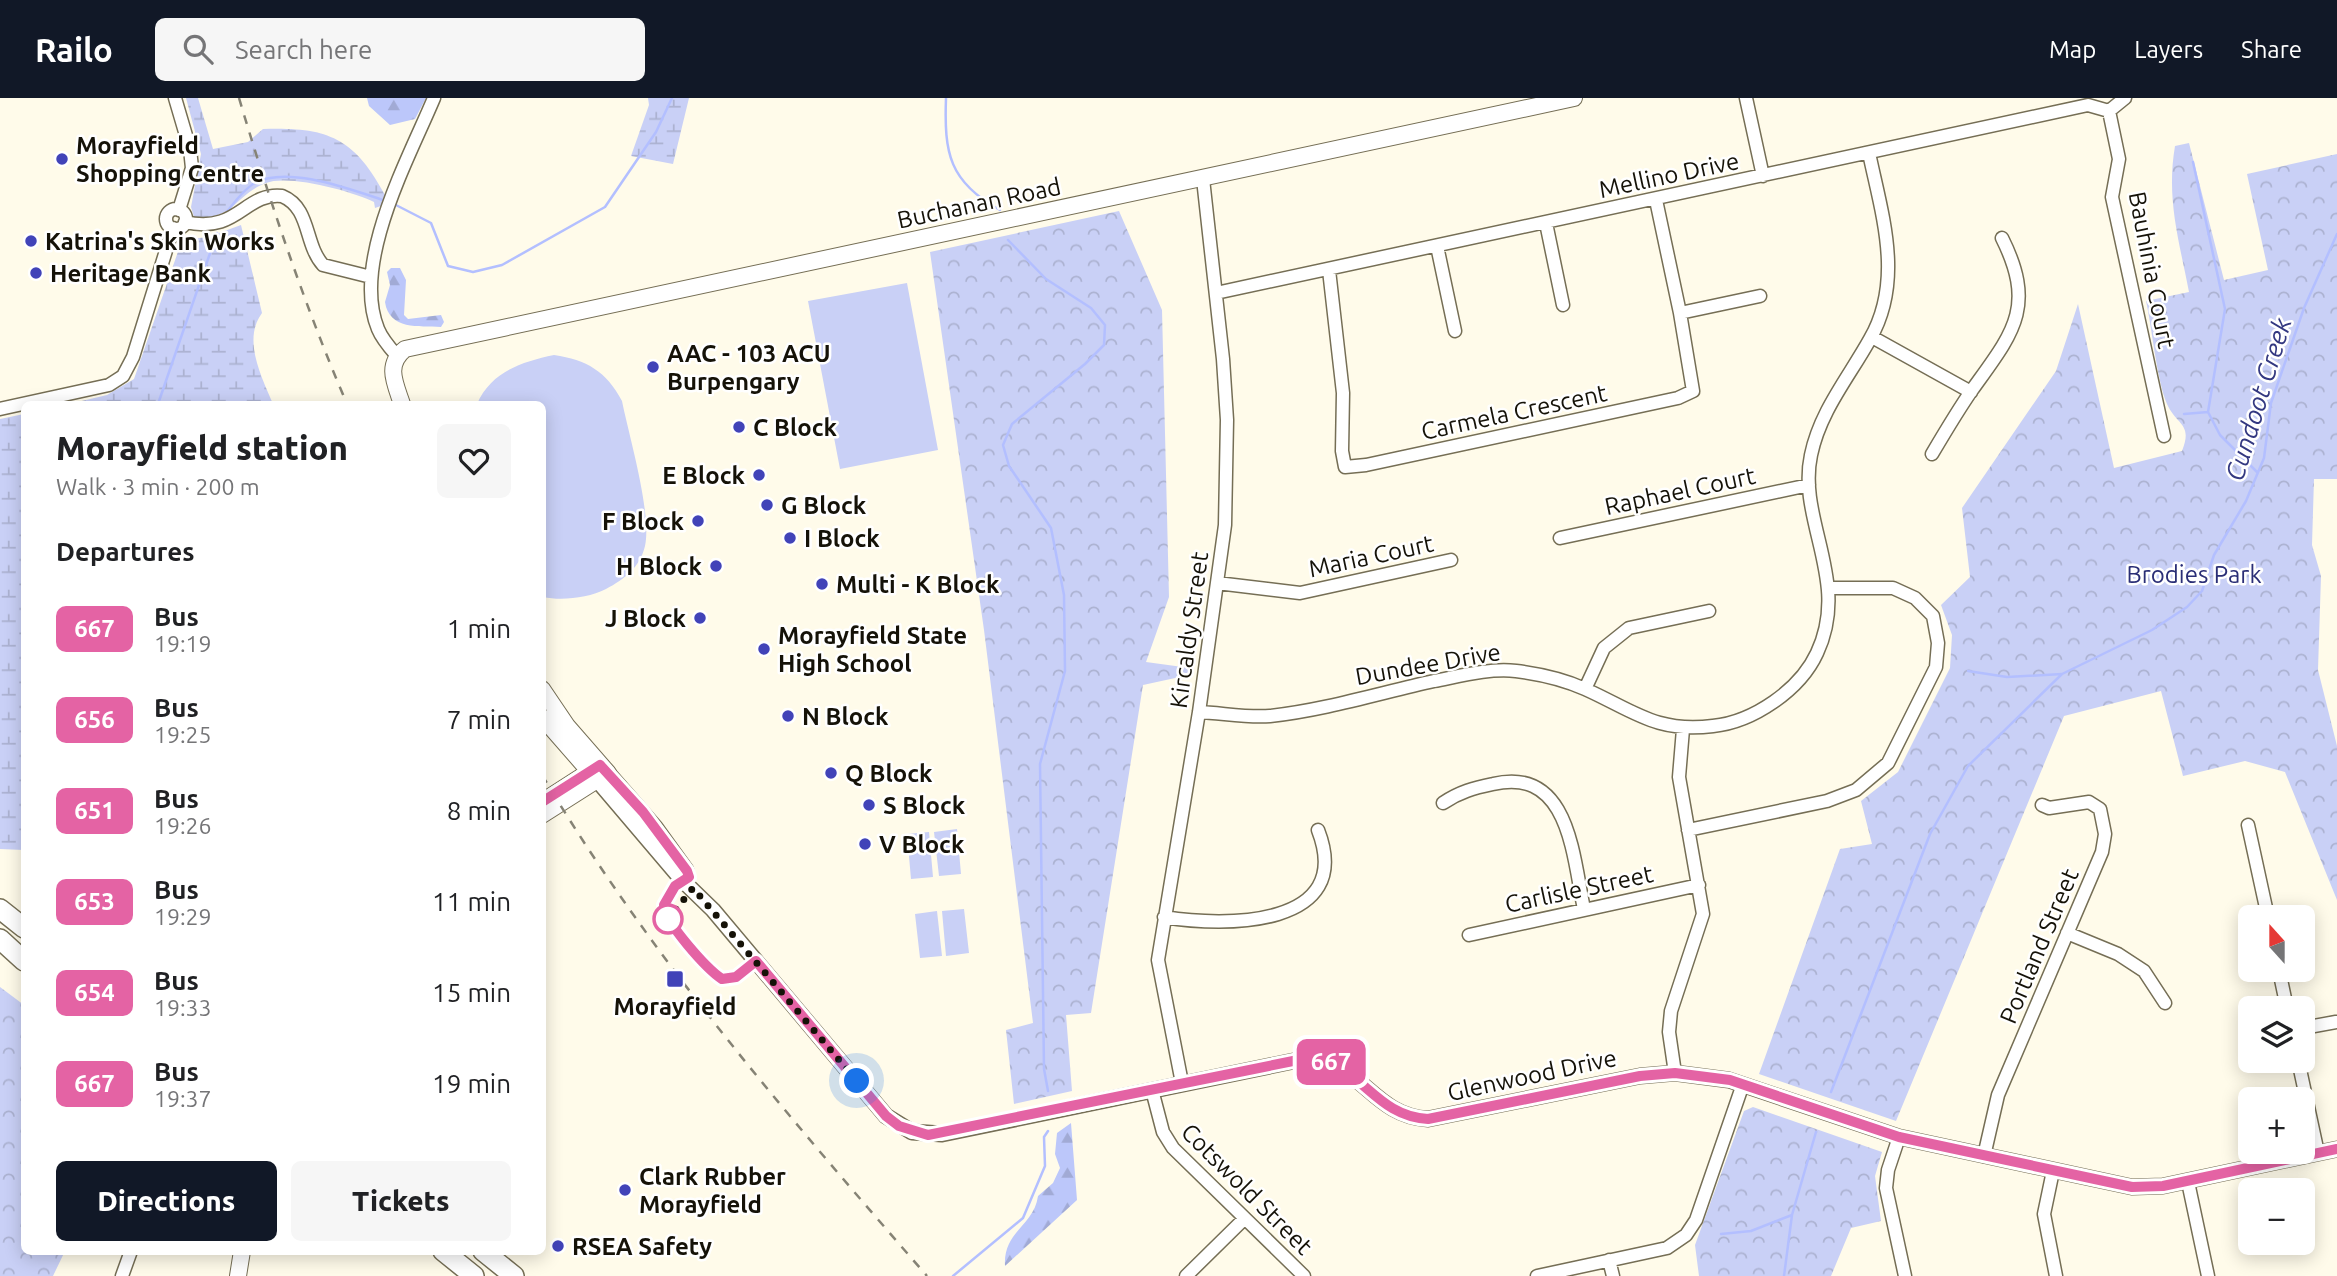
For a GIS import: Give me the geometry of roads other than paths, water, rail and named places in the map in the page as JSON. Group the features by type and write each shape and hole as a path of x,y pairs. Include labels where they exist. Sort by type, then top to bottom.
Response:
{"main road":[{"name":"Buchanan Road","path":"397,356 405,349 1574,98"},
{"path":"397,356 392,375 401,401"},
{"path":"546,695 598,772"},
{"path":"546,721 598,772"},
{"path":"546,800 598,772"},
{"path":"546,812 598,772"},
{"path":"0,909 21,926"},
{"path":"0,939 21,958"},
{"path":"238,1276 241,1255"},
{"path":"448,1255 474,1276"},
{"path":"488,1255 514,1276"}],"street":[{"path":"176,98 190,149 192,168 179,210 170,211 167,222 202,226 222,223 263,198 282,197 300,211 323,265 372,277"},
{"path":"397,356 379,331 372,277 386,216 434,98"},
{"path":"1746,98 1763,176"},
{"path":"2109,111 2124,98"},
{"name":"Mellino Drive","path":"1216,293 2088,105 2109,111"},
{"name":"Bauhinia Court","path":"2109,111 2119,159 2112,197 2164,436"},
{"name":"Dundee Drive","path":"1199,712 1269,716 1473,673 1513,670 1550,677 1585,689 1641,719 1683,729 1718,726 1735,720 1772,704 1791,689 1817,654 1828,623 1829,588 1809,485 1810,460 1816,430 1872,337 1883,313 1889,282 1889,245 1869,153"},
{"name":"Kircaldy Street","path":"1182,1083 1158,960 1199,712 1225,525 1227,420 1203,179"},
{"name":"Carmela Crescent","path":"1329,270 1343,393 1342,451 1345,467 1366,465 1678,398 1693,391 1656,200"},
{"path":"1546,223 1563,305"},
{"path":"37,401 102,387 123,376 133,356 179,225"},
{"path":"1932,454 1971,392 2010,338 2018,313 2018,290 2002,238"},
{"path":"1437,246 1455,331"},
{"path":"1680,313 1760,296"},
{"path":"1872,337 1971,392"},
{"path":"0,409 21,404"},
{"name":"Raphael Court","path":"1560,538 1809,485"},
{"name":"Maria Court","path":"1217,583 1300,593 1451,560"},
{"path":"1688,830 1828,801 1856,790 1888,763 1936,667 1938,643 1933,616 1915,598 1893,588 1829,588"},
{"path":"1585,689 1604,648 1629,628 1709,611"},
{"path":"1675,1073 1669,1032 1671,1012 1703,914 1679,777 1683,729"},
{"name":"Glenwood Drive","path":"598,772 655,827 687,871 693,888 886,1116 912,1132 942,1134 1295,1059 1316,1059 1344,1069 1393,1111 1428,1119 1629,1078 1675,1073 1743,1084 1899,1137 2132,1187 2188,1182 2337,1149"},
{"path":"1443,803 1459,792 1507,781 1530,785 1554,800 1567,826 1584,909"},
{"name":"Portland Street","path":"1984,1156 1998,1096 2102,852 2105,834 2100,809 2090,802 2049,808 2042,805"},
{"path":"2248,825 2265,905"},
{"path":"1164,918 1198,923 1236,922 1295,910 1314,894 1325,873 1325,848 1318,830"},
{"name":"Carlisle Street","path":"1469,935 1699,885"},
{"path":"2067,933 2118,954 2144,971 2165,1003"},
{"path":"2315,1026 2336,1023"},
{"path":"2301,1073 2318,1153"},
{"path":"1537,1276 1667,1248 1690,1231 1743,1084"},
{"name":"Cotswold Street","path":"1152,1090 1167,1141 1304,1276"},
{"path":"1899,1137 1888,1170 1886,1188 1905,1276"},
{"path":"2053,1171 2045,1221 2056,1276"},
{"path":"2188,1182 2208,1276"},
{"path":"1186,1276 1244,1219"},
{"path":"122,1276 130,1255"},
{"path":"1609,1260 1613,1276"}],"waterway":[{"path":"392,203 431,223 448,266 473,272 502,265 605,207 656,132 672,98"},
{"path":"946,98 946,135 953,164 970,188 1000,210"},
{"name":"Cundoot Creek","path":"2193,162 2225,309 2208,412 2220,435 2257,472"},
{"path":"225,214 242,193 255,183 269,178 320,181 386,201"},
{"path":"159,401 217,233"},
{"name":"Cundoot Creek","path":"1831,1092 1930,834 1968,766 2062,674 2152,630 2187,607 2202,591 2214,555 2246,501 2264,458 2271,403 2304,308 2337,234"},
{"path":"1008,240 1046,279 1091,308 1105,325 1104,345 1012,424 1003,445 1009,466 1051,528 1064,595 1065,671 1040,764 1044,1069 1048,1091"},
{"path":"2184,414 2208,412"},
{"path":"1968,671 2007,677 2062,674"},
{"path":"953,1276 1023,1218 1045,1166 1044,1137 1048,1131"},
{"path":"1784,1276 1792,1215 1816,1132"},
{"path":"1721,1234 1751,1231 1792,1215"}],"railway":[{"path":"239,98 288,252 346,401"},
{"path":"546,781 584,843 675,972 773,1095 927,1276"}],"place":[{"name":"Morayfield Shopping Centre","path":"62,159"},
{"name":"Katrina's Skin Works","path":"31,241"},
{"name":"Heritage Bank","path":"36,273"},
{"name":"AAC - 103 ACU Burpengary","path":"653,367"},
{"name":"C Block","path":"739,427"},
{"name":"E Block","path":"759,475"},
{"name":"G Block","path":"767,505"},
{"name":"F Block","path":"698,521"},
{"name":"I Block","path":"790,538"},
{"name":"H Block","path":"716,566"},
{"name":"Multi - K Block","path":"822,584"},
{"name":"J Block","path":"700,618"},
{"name":"Morayfield State High School","path":"764,649"},
{"name":"N Block","path":"788,716"},
{"name":"Q Block","path":"831,773"},
{"name":"S Block","path":"869,805"},
{"name":"V Block","path":"865,844"},
{"name":"Morayfield","path":"675,979"},
{"name":"Clark Rubber Morayfield","path":"625,1190"},
{"name":"RSEA Safety","path":"558,1246"}],"park label":[{"name":"Brodies Park","path":"2194,574"}]}
